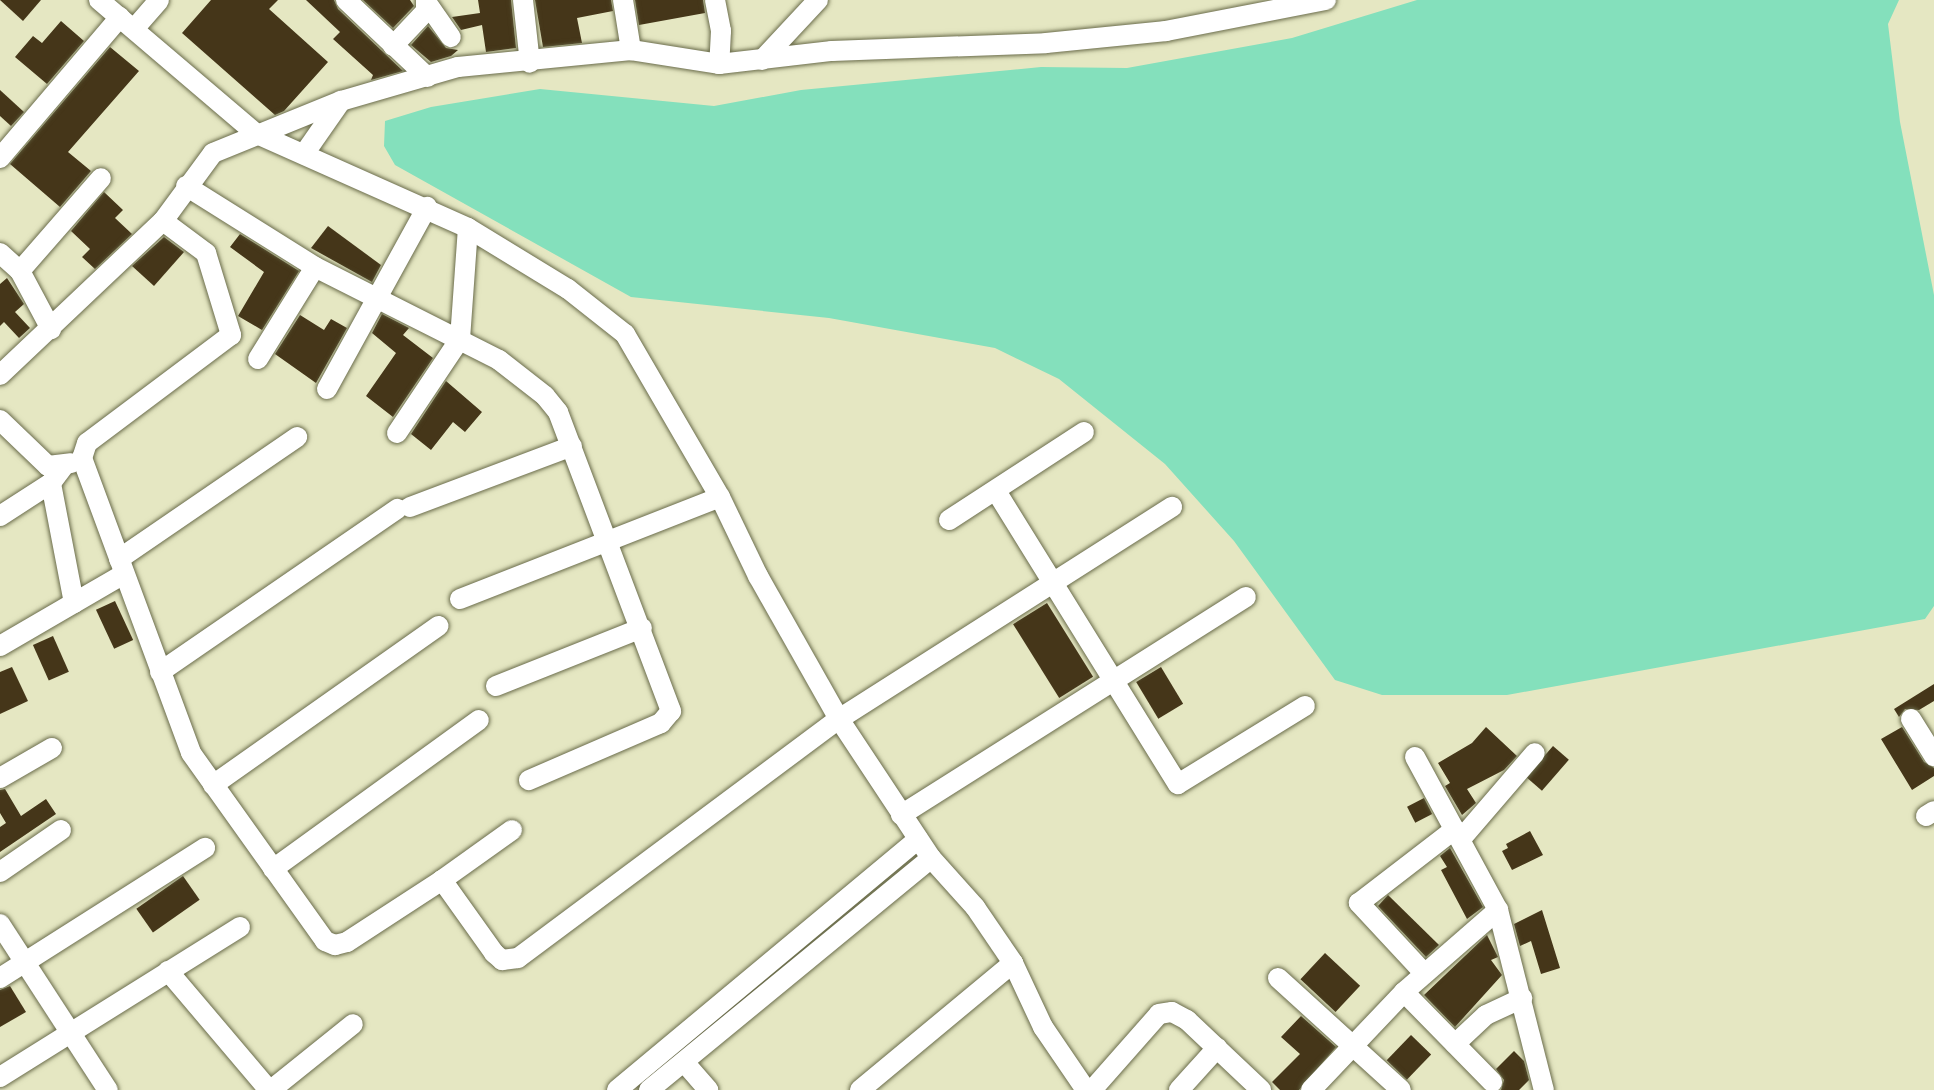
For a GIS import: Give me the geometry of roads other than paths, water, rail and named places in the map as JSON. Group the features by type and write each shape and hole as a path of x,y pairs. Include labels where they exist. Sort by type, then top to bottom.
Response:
{"street":[{"path":"99,0 255,133 427,207 468,228 568,290 625,334 720,497 758,576 839,719 931,858 975,907 1013,963 1043,1027 1086,1090"},
{"path":"0,159 127,23 159,0"},
{"path":"346,0 427,77"},
{"path":"523,0 530,63"},
{"path":"622,0 631,50"},
{"path":"715,0 721,31 719,64"},
{"path":"762,60 818,0"},
{"path":"0,375 164,221 186,186 213,153 255,133 341,101 458,67 530,63 631,50 719,64 832,51 1046,43 1166,31 1326,0"},
{"path":"393,46 428,3 452,37"},
{"path":"304,154 341,101"},
{"path":"20,271 101,178"},
{"path":"186,186 315,267 499,360 545,396 572,446 669,702 668,718 529,780"},
{"path":"327,389 379,301 427,207"},
{"path":"164,221 206,253 231,335 87,443 82,458 191,753 325,941 335,945 347,942 442,880 512,830"},
{"path":"397,433 460,339 468,228"},
{"path":"0,253 20,271 51,329"},
{"path":"258,359 315,267"},
{"path":"0,420 36,459 63,467"},
{"path":"949,520 1084,432"},
{"path":"0,646 74,603 297,437"},
{"path":"160,672 403,508 572,446"},
{"path":"0,516 51,483 63,467 82,458"},
{"path":"51,483 74,603"},
{"path":"996,491 1116,680 1178,784 1305,706"},
{"path":"460,599 720,497"},
{"path":"442,880 494,953 502,960 518,958 839,719 1172,507"},
{"path":"901,815 1246,597"},
{"path":"213,785 438,626"},
{"path":"496,686 642,628"},
{"path":"1911,719 1934,756"},
{"path":"273,869 478,720"},
{"path":"0,778 52,748"},
{"path":"1424,974 1359,903 1458,834 1534,753"},
{"path":"1415,757 1498,910 1544,1090"},
{"path":"0,872 61,830"},
{"path":"617,1090 918,839"},
{"path":"0,978 205,848"},
{"path":"649,1090 931,858"},
{"path":"1311,1090 1404,992 1498,910"},
{"path":"0,924 108,1090"},
{"path":"0,1077 240,927"},
{"path":"860,1090 1013,963"},
{"path":"168,970 270,1090 353,1024"},
{"path":"1278,978 1401,1090"},
{"path":"1404,992 1492,1082"},
{"path":"1455,1044 1486,1015 1522,998"},
{"path":"1092,1090 1159,1014 1178,1014 1261,1090"},
{"path":"1179,1090 1216,1048"},
{"path":"684,1062 708,1090"}]}
